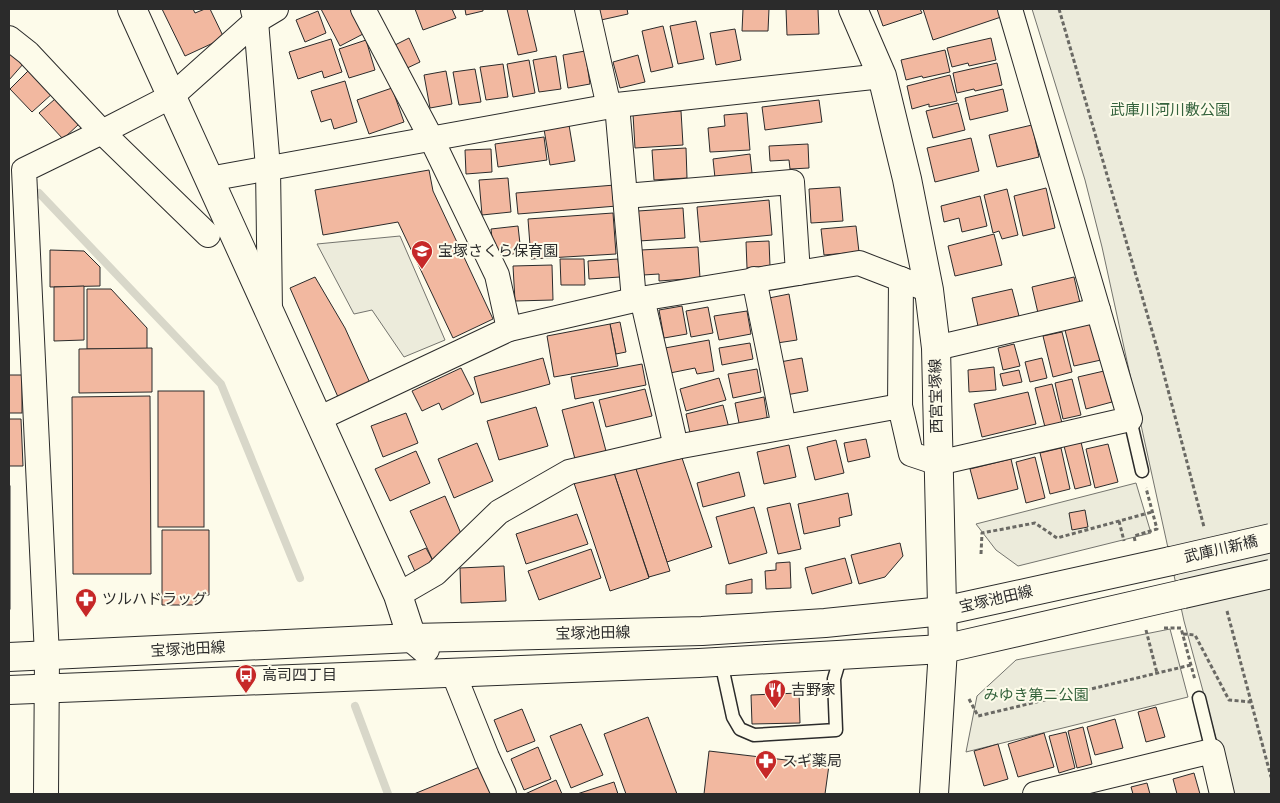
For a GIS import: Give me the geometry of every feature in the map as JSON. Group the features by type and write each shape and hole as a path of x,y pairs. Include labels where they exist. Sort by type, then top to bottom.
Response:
{"street":[{"path":"132,9 398,595 412,638 453,672 486,758 504,794"},
{"path":"363,9 431,138 497,275 510,330"},
{"path":"587,9 613,106 638,299 676,447"},
{"name":"西宮宝塚線","path":"853,9 882,76 907,179 929,290 936,348 943,649 934,794"},
{"path":"901,279 900,406 911,454 938,463 1130,419 1010,9"},
{"path":"46,794 47,656 24,170 172,96 262,13"},
{"path":"262,13 268,168 270,315"},
{"path":"9,38 28,53 102,132 208,235"},
{"path":"209,179 613,106 882,76"},
{"path":"625,196 792,182 798,273"},
{"path":"318,419 510,330 638,299 859,263 929,290"},
{"path":"754,279 784,427"},
{"path":"936,348 1098,310"},
{"path":"398,595 436,573 499,512 569,472 676,447 900,406"},
{"name":"武庫川新橋","path":"1171,561 1271,538"},
{"name":"宝塚池田線","path":"9,657 412,638 702,631 825,623 943,611 1171,561"},
{"path":"9,690 721,662 943,649 1271,574"},
{"path":"1035,794 1212,751 1222,794"}],"lane":[{"path":"1130,419 1142,471"},
{"path":"721,662 733,716 740,729 754,734 810,732 836,730 834,679 841,655"},
{"path":"1199,698 1212,751"}],"path":[{"path":"1059,9 1154,338 1205,530"},
{"path":"1134,536 1157,529 1142,471"},
{"path":"981,554 982,533 1035,523 1057,538 1152,512"},
{"path":"1119,522 1124,541"},
{"path":"1226,607 1271,777"},
{"path":"1145,627 1157,673"},
{"path":"1157,628 1181,628 1199,698"},
{"path":"1183,634 1195,635 1230,700 1251,702"},
{"path":"969,699 978,716 1191,665"}],"green space":[{"name":"武庫川河川敷公園","path":"1032,9 1271,9 1271,794 1231,794 1184,621 1102,247 1085,180"},
{"path":"400,236 445,340 404,357 372,310 354,314 317,244"},
{"path":"1136,483 1151,533 1018,566 996,550 976,524"},
{"name":"みゆき第ニ公園","path":"1170,629 1188,697 966,752 977,696 1016,660"}],"building":[{"path":"162,9 193,9 195,13 210,9 224,38 185,56"},
{"path":"321,9 350,9 363,34 340,46"},
{"path":"415,9 452,9 456,18 423,30"},
{"path":"465,9 483,9 483,11 466,15"},
{"path":"507,9 527,9 537,51 518,55"},
{"path":"598,9 627,9 628,14 601,20"},
{"path":"743,9 769,9 768,31 742,31"},
{"path":"786,9 818,9 819,34 787,35"},
{"path":"877,9 920,9 922,13 883,26"},
{"path":"923,9 1002,9 1004,16 933,40"},
{"path":"318,11 326,33 305,42 296,20"},
{"path":"696,21 704,59 678,64 670,26"},
{"path":"663,26 673,67 651,72 642,31"},
{"path":"735,29 741,60 716,65 710,33"},
{"path":"409,38 420,62 403,70 391,47"},
{"path":"991,38 996,60 969,66 968,63 952,67 947,48"},
{"path":"331,39 342,72 324,78 322,71 298,79 289,52"},
{"path":"366,40 375,70 349,78 339,49"},
{"path":"9,49 24,63 9,80"},
{"path":"945,50 950,72 906,80 901,60"},
{"path":"585,51 590,84 568,88 563,55"},
{"path":"638,55 645,82 620,88 613,62"},
{"path":"556,56 561,89 539,92 533,60"},
{"path":"529,60 535,93 513,97 507,64"},
{"path":"997,63 1002,85 957,93 953,73"},
{"path":"503,64 508,97 486,100 480,67"},
{"path":"30,69 53,93 32,112 10,89"},
{"path":"475,69 481,102 459,105 453,72"},
{"path":"446,71 452,104 430,108 424,75"},
{"path":"950,75 957,101 929,107 929,104 912,109 907,86"},
{"path":"345,81 357,122 334,129 331,119 321,122 311,91"},
{"path":"392,88 404,122 369,134 357,100"},
{"path":"1003,89 1008,111 970,120 965,98"},
{"path":"55,99 79,124 63,139 39,113"},
{"path":"819,100 822,122 765,130 762,107"},
{"path":"958,103 965,130 933,138 926,111"},
{"path":"681,111 683,145 635,148 633,114"},
{"path":"747,113 750,150 710,152 708,128 725,126 724,115"},
{"path":"569,125 575,161 550,165 544,129"},
{"path":"1032,125 1039,157 997,167 989,135"},
{"path":"544,137 547,160 498,167 495,144"},
{"path":"971,138 979,171 935,182 927,148"},
{"path":"808,144 809,168 790,169 789,160 770,161 769,146"},
{"path":"686,148 687,178 654,180 652,150"},
{"path":"491,149 492,172 466,174 465,150"},
{"path":"750,154 752,173 715,178 713,159"},
{"path":"429,170 433,191 493,319 453,338 398,222 323,235 315,190"},
{"path":"508,178 511,212 482,215 479,180"},
{"path":"615,185 617,206 518,214 516,193"},
{"path":"840,187 843,221 811,223 809,189"},
{"path":"1046,188 1055,228 1023,236 1014,196"},
{"path":"1007,189 1018,235 1002,239 999,231 993,233 984,195"},
{"path":"980,196 987,226 962,232 959,218 944,222 941,206"},
{"path":"769,200 772,235 700,242 697,207"},
{"path":"683,208 685,238 639,241 638,211"},
{"path":"613,213 616,254 531,259 528,219"},
{"path":"518,226 521,253 494,256 491,229"},
{"path":"856,226 859,252 824,255 821,229"},
{"path":"994,234 1002,265 955,276 948,246"},
{"path":"769,241 770,266 747,268 746,242"},
{"path":"698,247 700,278 659,281 659,274 643,275 641,250"},
{"path":"50,250 84,251 100,267 100,286 50,287"},
{"path":"560,259 584,259 585,285 561,285"},
{"path":"618,259 620,277 589,279 588,261"},
{"path":"552,265 553,300 515,301 513,266"},
{"path":"315,277 345,328 370,383 338,397 290,288"},
{"path":"1074,277 1080,303 1038,313 1032,287"},
{"path":"84,286 84,340 54,341 54,287"},
{"path":"87,289 111,289 147,328 147,349 87,349"},
{"path":"1012,289 1019,316 978,326 972,298"},
{"path":"789,294 797,340 777,343 769,298"},
{"path":"682,306 687,334 664,338 659,310"},
{"path":"708,307 713,333 691,337 686,311"},
{"path":"747,311 751,334 719,340 714,316"},
{"path":"620,322 626,352 616,354 610,324"},
{"path":"1092,323 1101,360 1074,366 1065,330"},
{"path":"610,324 618,366 554,377 547,336"},
{"path":"1062,332 1072,372 1053,377 1043,336"},
{"path":"709,340 714,371 697,374 695,368 670,373 665,348"},
{"path":"750,343 753,359 722,365 719,348"},
{"path":"1014,344 1020,366 1003,370 998,348"},
{"path":"152,348 152,392 79,393 79,349"},
{"path":"543,358 550,384 481,403 474,377"},
{"path":"802,358 808,391 786,395 780,362"},
{"path":"1042,358 1047,378 1030,382 1025,362"},
{"path":"642,364 646,385 575,399 571,377"},
{"path":"994,367 996,390 969,392 968,370"},
{"path":"461,368 474,394 442,410 439,403 422,411 412,391"},
{"path":"757,369 761,392 733,398 728,374"},
{"path":"1019,370 1022,382 1003,386 1000,374"},
{"path":"1104,371 1112,402 1086,409 1078,377"},
{"path":"9,375 22,375 22,413 9,413"},
{"path":"719,378 726,400 686,411 680,389"},
{"path":"1072,379 1081,415 1063,419 1055,383"},
{"path":"1052,384 1062,423 1045,427 1035,388"},
{"path":"645,389 652,416 606,427 599,400"},
{"path":"158,391 204,391 204,527 158,527"},
{"path":"1028,392 1036,424 982,437 974,404"},
{"path":"150,396 151,574 73,574 72,397"},
{"path":"764,397 768,423 740,428 735,403"},
{"path":"593,402 606,451 575,459 562,410"},
{"path":"723,405 729,428 691,438 686,414"},
{"path":"536,407 548,446 499,460 487,421"},
{"path":"406,413 418,443 383,457 371,426"},
{"path":"9,419 21,419 23,466 9,466"},
{"path":"866,439 870,457 848,462 844,443"},
{"path":"836,440 844,473 815,480 807,447"},
{"path":"1081,442 1091,485 1075,489 1064,446"},
{"path":"477,443 493,481 454,498 438,459"},
{"path":"1108,444 1118,482 1095,488 1086,449"},
{"path":"789,445 796,477 764,484 757,452"},
{"path":"1061,448 1070,489 1050,494 1040,453"},
{"path":"416,451 430,483 390,501 375,469"},
{"path":"680,452 712,547 667,562 635,467"},
{"path":"1035,457 1045,498 1026,503 1016,462"},
{"path":"1011,459 1018,489 978,499 970,469"},
{"path":"634,463 670,571 649,577 613,470"},
{"path":"613,470 649,578 610,591 574,483"},
{"path":"739,472 745,496 703,507 697,483"},
{"path":"10,486 10,609 9,609"},
{"path":"848,493 852,515 839,518 840,526 804,534 798,504"},
{"path":"445,496 462,536 434,563 410,511"},
{"path":"790,503 801,549 778,554 767,508"},
{"path":"754,507 767,553 729,564 716,517"},
{"path":"1085,510 1088,527 1072,530 1069,513"},
{"path":"577,514 588,544 526,564 516,534"},
{"path":"162,530 209,530 209,595 196,595 196,605 162,605"},
{"path":"900,543 903,556 885,577 859,584 851,555"},
{"path":"426,548 434,563 417,576 408,556"},
{"path":"591,549 601,578 539,600 528,571"},
{"path":"845,558 852,583 812,594 805,568"},
{"path":"790,562 791,588 766,589 765,571 776,570 776,563"},
{"path":"504,566 506,601 461,603 460,568"},
{"path":"752,579 752,593 726,594 726,585"},
{"name":"吉野家","path":"799,693 800,723 752,724 751,695"},
{"path":"1156,707 1165,737 1146,742 1138,712"},
{"path":"522,709 535,741 507,752 494,720"},
{"path":"648,717 677,794 626,794 604,734"},
{"path":"1115,719 1123,748 1095,755 1087,727"},
{"path":"581,724 603,775 571,788 550,736"},
{"path":"1083,727 1092,764 1077,768 1068,731"},
{"path":"1066,732 1075,768 1059,773 1049,736"},
{"path":"1044,733 1054,767 1018,777 1008,744"},
{"path":"998,744 1008,779 984,786 974,751"},
{"path":"538,747 551,779 524,790 511,759"},
{"name":"スギ薬局","path":"709,751 829,765 825,794 704,794"},
{"path":"482,766 494,794 414,794"},
{"path":"1194,773 1200,794 1177,794 1173,779"},
{"path":"556,780 562,794 525,794"},
{"path":"614,782 618,794 577,794"},
{"path":"1147,783 1150,794 1133,794 1131,787"}],"waterway":[{"path":"39,193 221,384 300,578"},
{"path":"355,706 388,794"}],"place":[{"name":"宝塚さくら保育園","path":"422,270"},
{"name":"ツルハドラッグ","path":"86,618"},
{"name":"高司四丁目","path":"246,694"},
{"name":"吉野家","path":"775,709"},
{"name":"スギ薬局","path":"766,780"}]}
